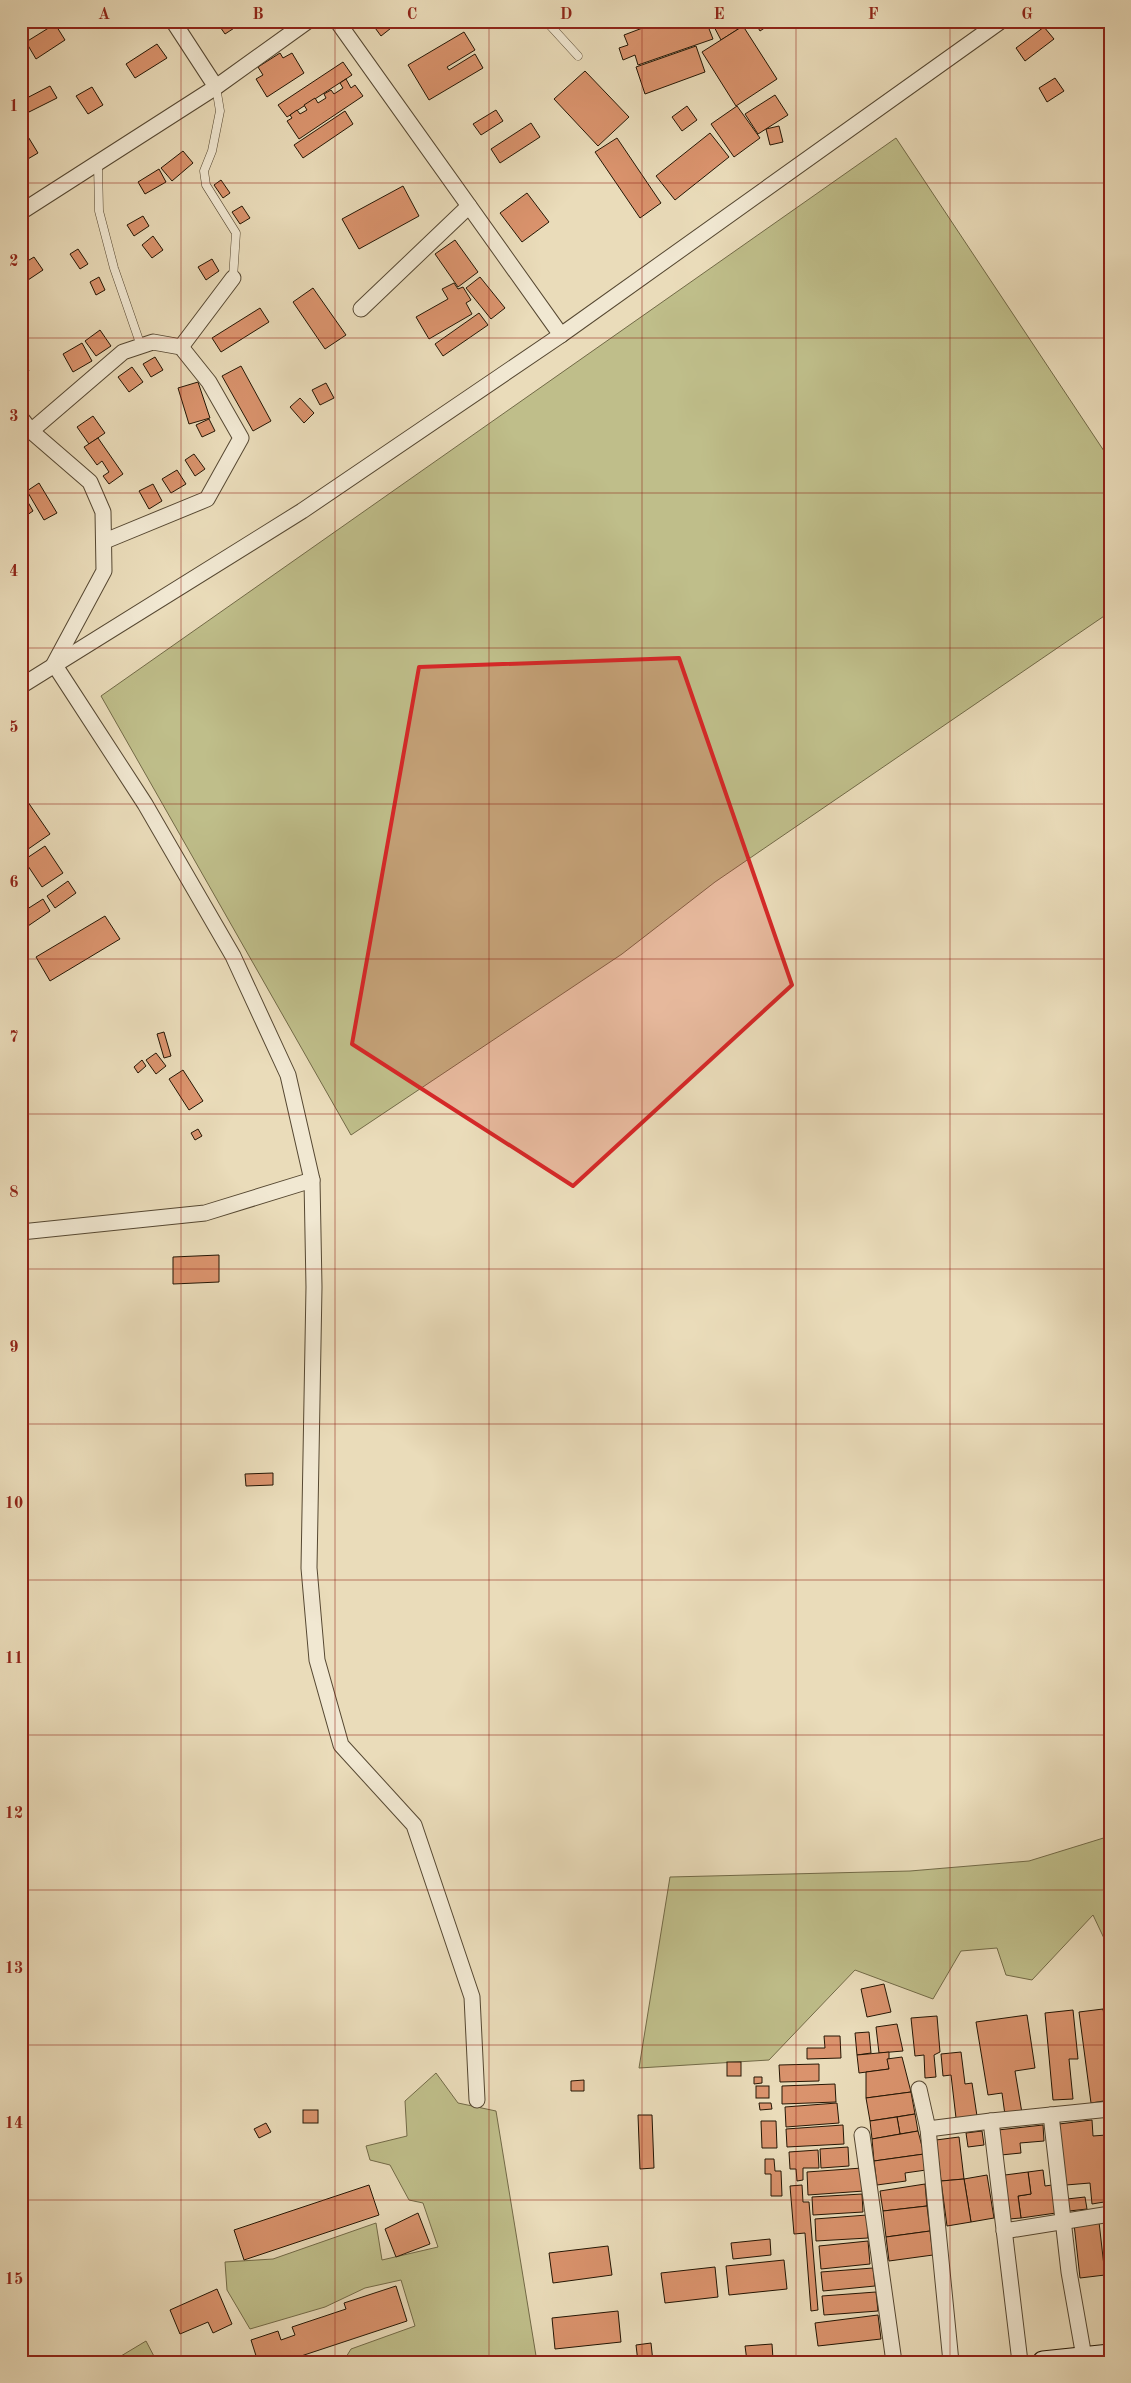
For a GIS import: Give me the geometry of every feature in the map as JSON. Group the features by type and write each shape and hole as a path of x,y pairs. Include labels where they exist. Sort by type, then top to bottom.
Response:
{"street":[{"path":"172,21 216,87"},
{"path":"21,212 216,87 308,21"},
{"path":"337,21 561,335"},
{"path":"21,686 302,511 561,335 1001,21"},
{"path":"361,309 470,206"},
{"path":"182,347 233,278"},
{"path":"31,431 123,352 153,342 182,347 209,382 240,438 206,499 104,541"},
{"path":"21,418 31,431 90,482 103,512 104,571 54,664"},
{"path":"54,664 145,804 233,956 288,1074 312,1180 314,1287 309,1568 317,1660 341,1744 414,1825 472,1996 476,2100"},
{"path":"21,1232 205,1213 312,1180"},
{"path":"919,2089 928,2129 951,2362"},
{"path":"928,2129 991,2120 1110,2109"},
{"path":"1051,2115 1065,2221 1069,2272 1084,2357"},
{"path":"991,2120 1020,2362"},
{"path":"862,2135 894,2362"},
{"path":"1004,2231 1110,2214"},
{"path":"1043,2362 1110,2355"}],"lane":[{"path":"546,21 578,56"},
{"path":"216,87 220,111 212,151 204,171 206,185 236,233 233,278"},
{"path":"98,164 99,211 114,268 141,346"}],"highlighted area":[{"path":"679,658 792,985 573,1186 352,1044 419,667"}],"shaded area":[{"path":"896,138 1110,460 1110,612 715,882 622,954 351,1135 101,696"},
{"path":"1110,1836 1110,1951 1093,1915 1032,1980 1006,1975 997,1948 961,1951 933,1999 855,1970 769,2060 639,2068 670,1877 910,1871 1029,1861"},
{"path":"436,2073 458,2103 496,2111 537,2362 343,2362 351,2349 415,2326 401,2280 365,2288 325,2307 250,2329 227,2290 225,2262 273,2259 376,2223 382,2260 438,2247 423,2203 409,2200 390,2165 370,2160 366,2146 407,2136 405,2101"},
{"path":"146,2341 157,2362 111,2362"}],"building":[{"path":"216,21 245,21 225,34"},
{"path":"370,21 400,21 381,36"},
{"path":"621,21 641,21 623,28"},
{"path":"661,21 706,21 713,39 638,65 635,55 623,60 619,48 628,45 624,35"},
{"path":"711,21 739,21 743,26 721,40"},
{"path":"754,21 775,21 760,31"},
{"path":"55,24 65,40 36,59 26,42"},
{"path":"743,26 777,79 736,106 702,52"},
{"path":"1044,27 1054,39 1025,61 1016,48"},
{"path":"464,32 475,50 447,67 449,70 475,54 483,68 429,100 408,65"},
{"path":"157,44 167,58 135,78 126,64"},
{"path":"696,46 705,72 645,94 636,67"},
{"path":"280,53 283,58 292,53 304,73 267,97 256,79 263,75 258,67"},
{"path":"343,62 352,75 287,117 278,105"},
{"path":"585,71 629,117 598,146 554,99"},
{"path":"1055,78 1064,91 1047,102 1039,88"},
{"path":"346,79 351,88 355,85 363,96 299,139 287,121 292,118 290,115 297,110 300,114 307,110 304,105 315,98 318,103 326,98 324,94 331,90 334,94 343,88 340,83"},
{"path":"50,86 57,98 29,112 23,100"},
{"path":"92,87 103,105 88,114 76,96"},
{"path":"775,95 788,115 758,134 745,114"},
{"path":"687,106 697,120 682,131 672,117"},
{"path":"737,106 760,138 734,157 711,124"},
{"path":"496,110 503,121 481,135 473,124"},
{"path":"345,111 353,124 303,158 294,145"},
{"path":"531,123 540,137 500,163 491,149"},
{"path":"779,126 783,142 770,145 766,129"},
{"path":"710,133 729,157 675,200 656,176"},
{"path":"27,135 38,153 21,163 21,138"},
{"path":"617,138 661,203 640,218 595,152"},
{"path":"183,151 193,163 172,181 161,168"},
{"path":"159,169 166,182 145,194 138,182"},
{"path":"221,180 230,193 223,198 214,185"},
{"path":"403,186 419,216 359,249 342,219"},
{"path":"527,193 549,222 522,242 500,213"},
{"path":"242,206 250,218 240,224 232,212"},
{"path":"143,216 149,226 134,236 127,225"},
{"path":"153,236 163,250 152,258 142,245"},
{"path":"455,240 478,272 458,287 435,254"},
{"path":"78,249 88,264 80,269 70,254"},
{"path":"34,257 43,270 22,284 21,265"},
{"path":"212,259 219,271 206,280 198,267"},
{"path":"99,277 105,290 96,295 90,282"},
{"path":"480,277 505,308 491,319 466,288"},
{"path":"454,283 458,289 463,287 471,300 466,303 472,314 429,339 416,317 448,299 442,289"},
{"path":"313,288 346,335 325,349 293,302"},
{"path":"260,308 269,322 221,352 212,338"},
{"path":"479,313 488,325 443,356 435,344"},
{"path":"100,330 111,346 96,356 85,341"},
{"path":"82,343 92,361 73,372 63,354"},
{"path":"21,357 29,371 21,375"},
{"path":"155,357 163,370 151,377 143,364"},
{"path":"241,366 271,421 253,431 222,376"},
{"path":"132,367 143,382 129,392 118,377"},
{"path":"198,382 210,418 189,424 178,388"},
{"path":"326,383 334,398 320,405 312,390"},
{"path":"300,398 314,413 304,423 290,407"},
{"path":"93,416 105,433 89,444 77,427"},
{"path":"209,419 215,431 202,437 196,425"},
{"path":"98,438 123,474 109,484 103,476 109,472 102,461 97,465 84,447"},
{"path":"194,454 205,469 195,476 185,460"},
{"path":"177,470 186,484 171,493 162,479"},
{"path":"39,483 57,513 44,520 27,491"},
{"path":"153,484 162,501 149,509 139,491"},
{"path":"25,497 33,511 27,515 21,505 21,500"},
{"path":"21,792 50,834 21,854"},
{"path":"45,846 63,873 42,887 24,860"},
{"path":"68,881 76,893 55,908 47,896"},
{"path":"43,899 50,911 28,926 21,913"},
{"path":"105,916 120,939 50,981 36,957"},
{"path":"164,1032 171,1056 164,1058 157,1034"},
{"path":"156,1053 166,1066 156,1074 146,1060"},
{"path":"142,1060 146,1066 138,1073 134,1067"},
{"path":"183,1070 203,1101 189,1110 169,1079"},
{"path":"198,1129 202,1136 195,1140 191,1133"},
{"path":"219,1255 219,1282 173,1284 173,1257"},
{"path":"273,1473 273,1485 246,1486 245,1474"},
{"path":"884,1984 891,2012 867,2017 861,1989"},
{"path":"1103,2009 1107,2032 1110,2032 1110,2100 1091,2103 1079,2012"},
{"path":"1073,2010 1078,2059 1069,2059 1073,2099 1053,2100 1045,2013"},
{"path":"1027,2015 1035,2068 1015,2071 1022,2113 1005,2115 1002,2093 988,2095 976,2022"},
{"path":"937,2016 940,2052 934,2055 936,2077 925,2078 924,2055 915,2056 911,2018"},
{"path":"897,2024 903,2051 879,2053 876,2027"},
{"path":"869,2032 871,2053 857,2055 855,2033"},
{"path":"824,2036 840,2036 841,2058 807,2059 807,2048 825,2048"},
{"path":"889,2052 889,2069 859,2073 857,2055"},
{"path":"961,2052 965,2084 972,2083 977,2116 956,2118 951,2075 943,2076 941,2054"},
{"path":"902,2057 911,2092 866,2098 866,2072 889,2069 887,2059"},
{"path":"727,2062 741,2062 741,2076 727,2076"},
{"path":"819,2064 819,2081 780,2082 779,2065"},
{"path":"754,2077 762,2077 762,2083 754,2084"},
{"path":"584,2080 584,2091 571,2091 571,2081"},
{"path":"835,2084 836,2102 782,2104 782,2086"},
{"path":"756,2086 769,2086 769,2098 756,2098"},
{"path":"911,2092 915,2114 870,2121 866,2098"},
{"path":"759,2103 771,2103 772,2109 760,2110"},
{"path":"837,2103 839,2123 786,2127 785,2107"},
{"path":"303,2110 318,2110 318,2123 303,2123"},
{"path":"915,2114 918,2131 900,2134 897,2117"},
{"path":"638,2115 652,2115 654,2168 640,2169"},
{"path":"897,2117 900,2134 872,2139 870,2121"},
{"path":"1092,2120 1093,2136 1106,2135 1110,2174 1110,2201 1092,2204 1090,2183 1066,2185 1059,2124"},
{"path":"761,2121 776,2121 777,2148 762,2148"},
{"path":"1105,2122 1110,2122 1110,2174 1106,2135"},
{"path":"266,2123 271,2132 259,2138 254,2129"},
{"path":"843,2125 844,2144 787,2147 786,2129"},
{"path":"1043,2125 1044,2141 1020,2143 1021,2153 1001,2155 998,2130"},
{"path":"918,2131 924,2154 874,2161 872,2139"},
{"path":"982,2131 984,2145 968,2147 966,2133"},
{"path":"959,2137 964,2179 941,2181 936,2140"},
{"path":"848,2147 849,2166 821,2168 820,2149"},
{"path":"818,2150 819,2168 803,2168 803,2180 797,2181 796,2169 790,2169 789,2152"},
{"path":"924,2154 926,2170 905,2173 906,2181 877,2185 874,2161"},
{"path":"765,2159 774,2159 775,2171 781,2171 782,2196 771,2196 771,2174 765,2174"},
{"path":"862,2168 864,2191 808,2195 807,2172"},
{"path":"1043,2170 1045,2186 1052,2185 1056,2213 1021,2218 1018,2196 1031,2194 1028,2172"},
{"path":"1028,2172 1031,2194 1018,2196 1021,2218 1009,2219 1005,2175"},
{"path":"987,2175 994,2218 971,2222 964,2179"},
{"path":"964,2179 971,2222 947,2226 941,2181"},
{"path":"925,2184 927,2206 883,2211 880,2191"},
{"path":"369,2185 379,2215 244,2260 234,2230"},
{"path":"802,2185 803,2202 809,2202 818,2310 811,2311 805,2233 794,2234 790,2186"},
{"path":"862,2194 863,2212 813,2215 812,2197"},
{"path":"1085,2197 1087,2209 1069,2211 1067,2199"},
{"path":"927,2206 930,2231 886,2237 883,2211"},
{"path":"418,2213 430,2244 396,2257 385,2229"},
{"path":"867,2215 868,2238 816,2241 815,2219"},
{"path":"1099,2222 1105,2275 1080,2278 1074,2224"},
{"path":"1110,2228 1110,2269 1109,2269 1105,2229"},
{"path":"930,2231 933,2255 889,2261 886,2237"},
{"path":"770,2239 771,2255 733,2259 731,2243"},
{"path":"868,2241 870,2264 821,2269 819,2246"},
{"path":"608,2246 612,2275 553,2283 549,2253"},
{"path":"784,2260 787,2289 729,2295 726,2266"},
{"path":"715,2267 718,2297 665,2303 661,2273"},
{"path":"873,2268 875,2286 823,2291 821,2272"},
{"path":"396,2286 407,2321 283,2362 258,2362 251,2340 278,2331 281,2340 295,2335 292,2327 346,2309 344,2303"},
{"path":"217,2289 232,2324 213,2333 208,2322 180,2334 170,2310"},
{"path":"876,2292 878,2311 824,2315 822,2296"},
{"path":"618,2311 621,2342 555,2349 552,2318"},
{"path":"878,2315 881,2339 818,2346 815,2323"},
{"path":"651,2343 653,2362 638,2362 636,2345"},
{"path":"772,2344 773,2359 747,2361 745,2346"}]}
